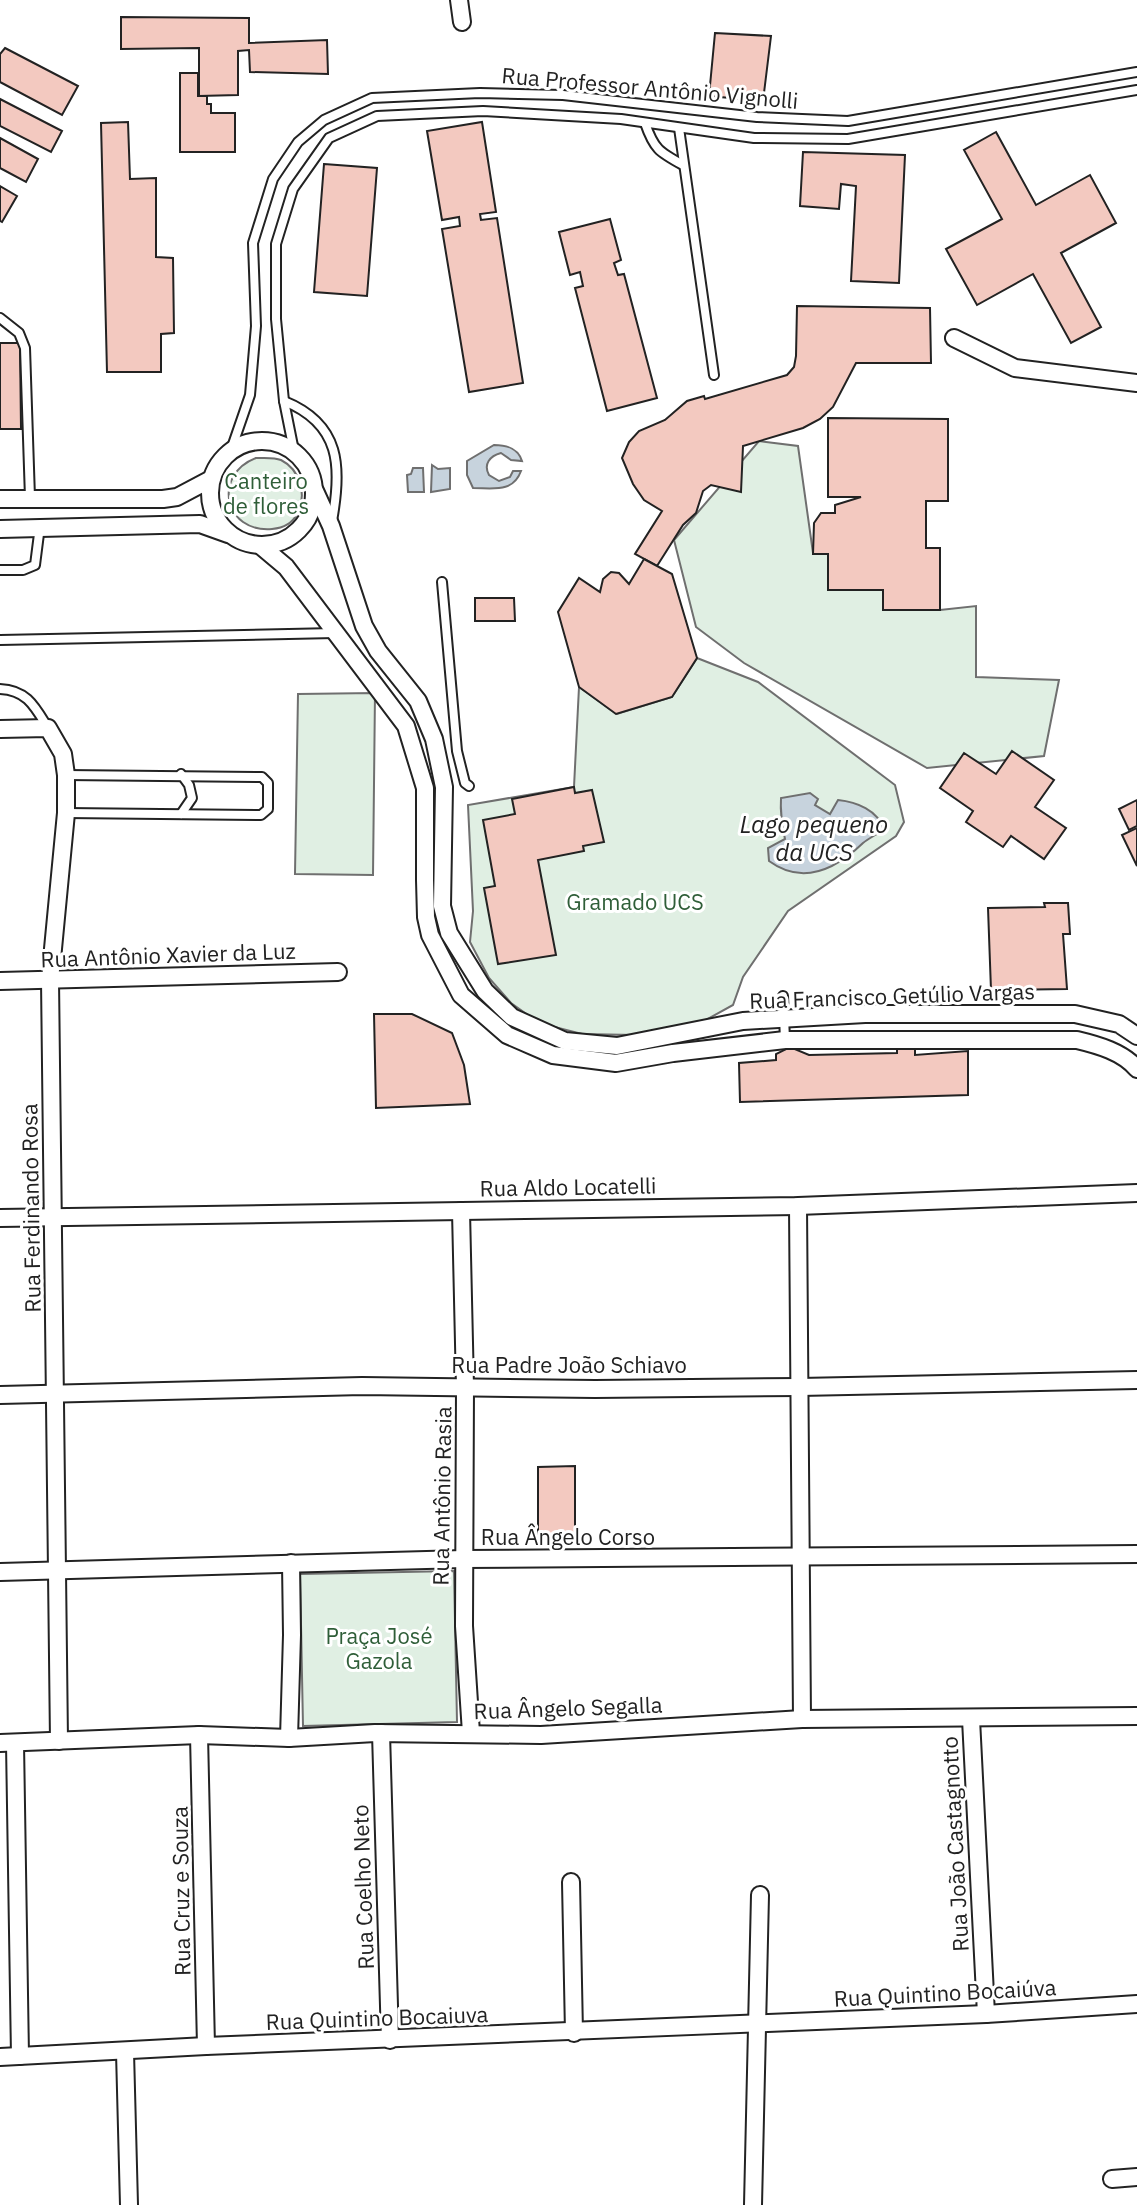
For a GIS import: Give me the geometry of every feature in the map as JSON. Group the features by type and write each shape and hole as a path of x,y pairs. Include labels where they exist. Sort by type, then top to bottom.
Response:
{"street":[{"path":"459,0 462,22"},
{"path":"954,338 1015,368 1137,383"},
{"path":"0,529 200,524 244,543 261,546 284,541 303,527 313,506 315,491 305,462 294,451 266,440 248,442 231,450 218,463 211,479 209,499 216,519 229,534"},
{"path":"0,499 163,499 177,497 211,479"},
{"name":"Rua Francisco Getúlio Vargas","path":"315,491 331,526 364,626 378,651 418,701 434,739 444,787 442,906 449,933 485,991 512,1017 565,1041 617,1046 743,1021 865,1014 1075,1014 1119,1024 1137,1036"},
{"name":"Rua Francisco Getúlio Vargas","path":"261,546 286,567 406,726 425,788 425,880 429,927 461,995 507,1035 553,1055 616,1063 785,1040 1077,1040 1101,1046 1134,1065"},
{"path":"406,726 423,737 434,739"},
{"path":"0,729 48,728"},
{"name":"Rua Ferdinando Rosa","path":"48,728 63,754 66,775 66,813 50,980 59,1741"},
{"name":"Rua Antônio Xavier da Luz","path":"0,981 338,972"},
{"name":"Rua Aldo Locatelli","path":"0,1218 798,1206 1137,1193"},
{"path":"798,1206 802,1719"},
{"name":"Rua Antônio Rasia","path":"461,1211 465,1387 464,1626 471,1733"},
{"name":"Rua Padre João Schiavo","path":"0,1395 362,1386 800,1387 1137,1380"},
{"name":"Rua Ângelo Corso","path":"0,1572 463,1559 1137,1554"},
{"path":"289,1738 291,1563"},
{"name":"Rua Ângelo Segalla","path":"8,1743 199,1735 289,1738 381,1733 541,1735 802,1719 1137,1716"},
{"name":"Rua João Castagnotto","path":"971,1719 986,2014"},
{"name":"Rua Coelho Neto","path":"381,1733 390,2040"},
{"name":"Rua Cruz e Souza","path":"199,1735 206,2046"},
{"path":"8,1743 20,2056"},
{"path":"571,1882 574,2033"},
{"path":"753,2205 760,1895"},
{"name":"Rua Quintino Bocaiúva","path":"755,2025 1137,2004"},
{"name":"Rua Quintino Bocaiuva","path":"0,2057 755,2025"},
{"path":"125,2052 129,2205"},
{"path":"1112,2179 1137,2177"}],"lane":[{"name":"Rua Professor Antônio Vignolli","path":"231,450 250,395 256,326 253,243 273,179 298,142 324,120 372,98 480,93 563,95 757,117 848,121 1137,72"},
{"name":"Rua Professor Antônio Vignolli","path":"294,451 284,401 276,319 276,244 293,189 329,138 377,116 483,111 621,119 754,138 848,139 1137,90"},
{"path":"645,123 653,146 683,165"},
{"path":"679,128 714,375"},
{"path":"0,318 19,333 25,348 30,499"},
{"path":"284,401 315,417 331,443 337,462 337,491 331,526"},
{"path":"0,570 23,570 35,565 40,526"},
{"path":"442,582 456,736 465,783 469,786"},
{"path":"0,640 337,632"},
{"path":"0,689 12,689 24,694 48,728"},
{"path":"434,739 456,736"},
{"path":"181,774 189,785 192,798 181,814"},
{"path":"66,775 262,777 268,783 268,809 261,815 66,813"},
{"path":"783,996 785,1040"}],"green space":[{"path":"759,441 798,446 813,553 828,554 828,590 883,590 884,610 940,610 976,606 976,677 1059,680 1044,756 927,768 744,663 696,627 674,540"},
{"name":"Canteiro de flores","path":"256,458 272,458 288,464 300,484 300,507 293,520 283,526 256,528 234,513 229,489 233,477 242,466"},
{"name":"Gramado UCS","path":"697,658 758,682 895,785 904,822 896,836 788,911 743,977 733,1005 704,1021 635,1035 582,1034 539,1023 511,1003 489,978 470,942 473,911 468,805 574,787 579,687 617,714 672,697"},
{"path":"375,693 373,875 295,874 298,694"},
{"name":"Praça José Gazola","path":"454,1571 457,1722 303,1726 300,1574"}],"water":[{"path":"494,445 511,448 522,461 497,454 487,464 489,475 499,481 510,477 513,471 521,471 508,486 473,488 467,475 467,461"},
{"path":"432,465 438,469 450,468 450,489 431,492"},
{"path":"413,468 423,468 424,492 408,492 407,475"},
{"name":"Lago pequeno da UCS","path":"810,793 818,799 815,805 830,814 838,800 866,808 877,817 884,829 830,867 807,873 782,868 769,861 768,848 785,839 781,798"}],"building":[{"path":"121,17 249,18 249,43 327,40 328,74 250,72 249,50 238,51 238,95 199,96 199,48 121,49"},
{"path":"715,33 771,36 763,101 709,96"},
{"path":"5,48 78,86 62,115 0,82 0,54"},
{"path":"180,73 198,73 198,96 207,96 211,113 235,113 235,152 180,152"},
{"path":"0,99 62,131 51,152 0,126"},
{"path":"128,122 130,179 156,178 156,257 173,258 174,333 161,334 161,372 107,372 101,123"},
{"path":"482,122 496,212 480,214 481,220 497,218 523,383 469,392 442,229 460,226 459,217 442,220 427,131"},
{"path":"996,132 1036,205 1090,175 1116,223 1061,253 1101,327 1071,343 1033,274 977,305 946,249 1002,219 964,150"},
{"path":"0,138 38,159 26,182 0,168"},
{"path":"803,152 905,155 899,283 851,281 856,186 841,184 839,209 800,206"},
{"path":"324,164 377,168 367,296 314,292"},
{"path":"0,186 17,196 2,222 0,221"},
{"path":"610,219 621,260 614,263 618,275 624,274 657,398 607,411 575,288 583,286 580,272 570,275 559,232"},
{"path":"797,306 930,308 931,363 856,363 833,407 820,419 803,428 743,446 741,492 711,485 703,491 696,513 683,525 657,566 635,554 662,511 644,500 633,484 622,458 629,442 639,431 665,420 687,401 704,396 705,399 787,375 794,367 796,356"},
{"path":"0,343 20,343 21,429 0,429"},
{"path":"828,418 948,419 948,501 926,501 926,548 940,548 940,610 883,610 883,590 828,590 828,554 813,554 814,523 821,513 835,513 835,505 861,497 828,497"},
{"path":"644,559 672,574 697,658 672,697 616,714 579,687 558,612 579,578 600,592 603,579 611,572 619,573 629,584"},
{"path":"475,598 514,598 515,621 475,621"},
{"path":"1012,751 1054,780 1035,807 1066,828 1044,859 1011,836 1003,847 966,822 973,811 940,788 964,753 996,774"},
{"path":"574,787 575,793 592,790 604,842 583,846 584,851 538,860 556,955 498,964 484,888 495,886 483,820 515,814 512,799"},
{"path":"1137,800 1137,826 1129,830 1119,809"},
{"path":"1137,828 1137,866 1122,835"},
{"path":"1044,903 1068,903 1070,934 1063,934 1067,989 991,990 988,908 1045,907"},
{"path":"374,1014 412,1014 452,1033 464,1065 470,1104 376,1108"},
{"path":"915,1046 915,1055 968,1051 968,1095 740,1102 739,1063 776,1060 776,1054 790,1047 809,1055 897,1053 897,1047"},
{"path":"575,1466 575,1536 538,1537 538,1467"}]}
